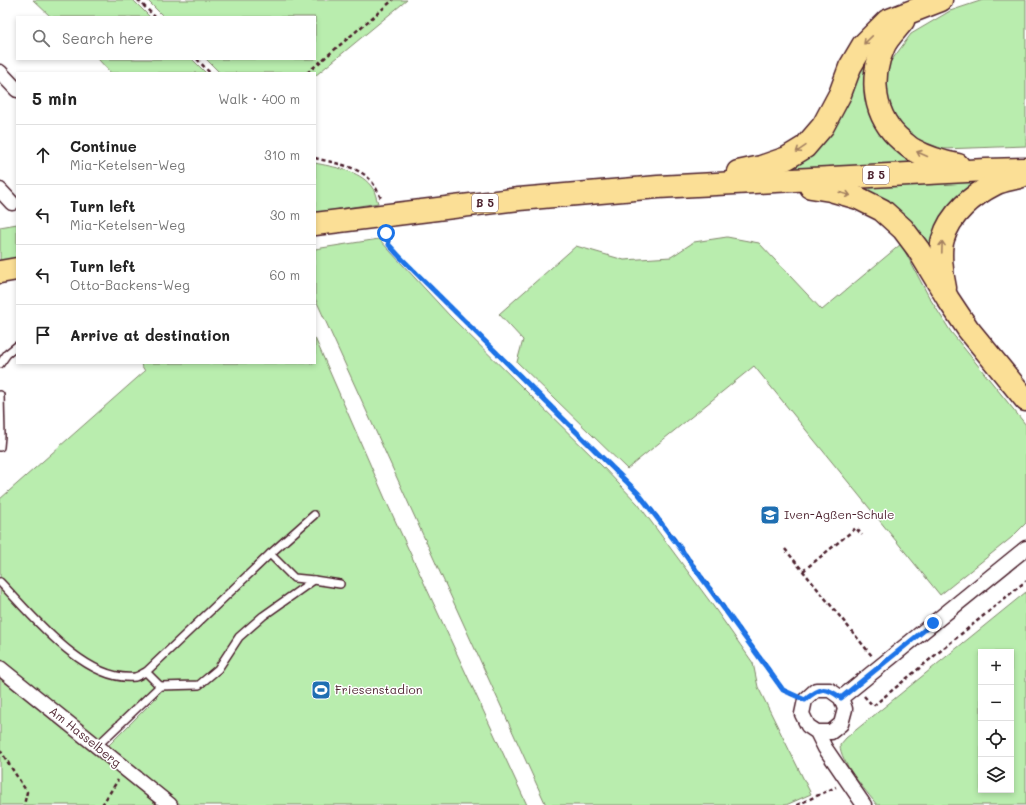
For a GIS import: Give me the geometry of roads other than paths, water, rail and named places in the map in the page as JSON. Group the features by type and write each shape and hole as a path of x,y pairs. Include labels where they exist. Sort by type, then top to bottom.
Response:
{"highway":[{"path":"658,187 761,167 787,158 805,147 823,126 840,94 850,67 863,45 887,21 942,0"},
{"path":"911,11 885,44 877,64 875,85 879,110 893,133 913,150 939,161 986,170"},
{"name":"B 5","path":"316,224 519,199 658,187 765,180 1026,169"},
{"path":"948,299 941,270 942,239 954,217 971,199 996,184 1026,175"},
{"path":"765,180 830,190 858,198 882,210 903,229 918,249 968,329 1026,400"},
{"path":"0,272 16,269"}],"street":[{"path":"0,72 16,89"},
{"path":"0,190 12,203"},
{"path":"841,698 1026,548"},
{"name":"Am Hasselberg","path":"0,668 170,805"},
{"path":"816,690 830,690 841,698 845,710 841,724 831,732 818,732 808,726 802,714 805,700 816,690"},
{"path":"818,732 825,748 864,805"}],"lane":[{"path":"1,359 16,347"},
{"path":"0,395 0,447"},
{"path":"0,582 74,656 109,674 136,677 146,672 270,554 314,515"},
{"path":"270,554 294,578 340,584"},
{"path":"97,746 160,686 199,685 218,669 244,633 263,616 314,580"},
{"path":"146,672 160,686"}],"place":[{"name":"Iven-Agßen-Schule","path":"770,515"},
{"name":"Friesenstadion","path":"321,690"}]}
